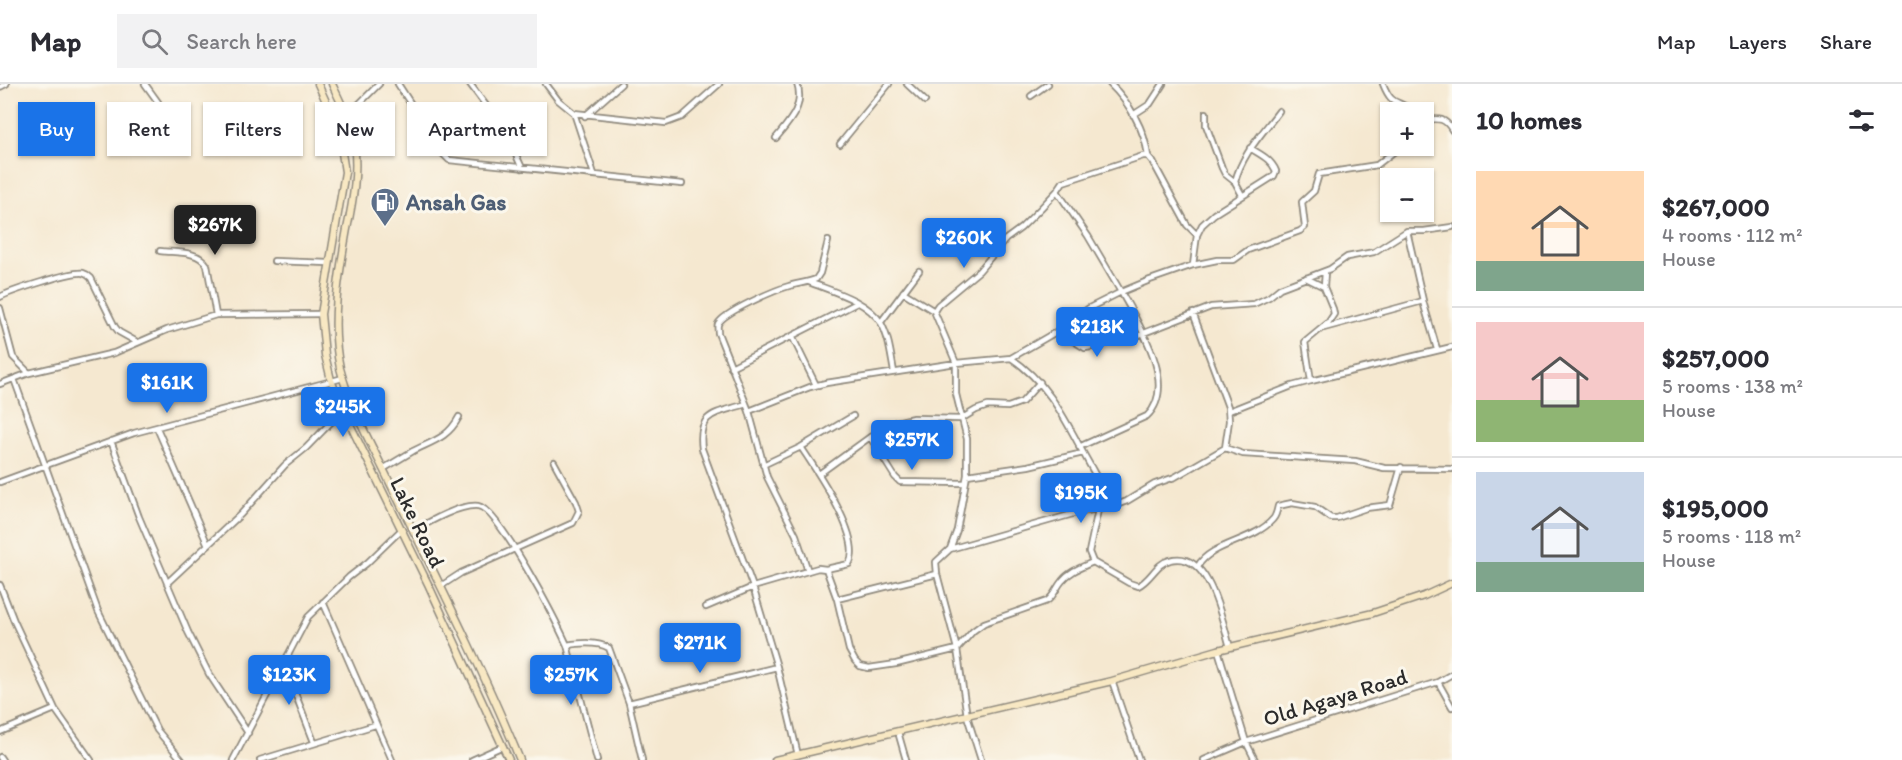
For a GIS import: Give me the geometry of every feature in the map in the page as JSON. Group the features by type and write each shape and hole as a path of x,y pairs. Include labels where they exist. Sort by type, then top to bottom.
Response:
{"main road":[{"name":"Lake Road","path":"318,84 339,134 345,172 321,314 325,355 331,380 343,410 433,594 509,760"},
{"name":"Lake Road","path":"332,84 340,102"},
{"name":"Lake Road","path":"354,156 355,186 339,274 336,308 336,342 343,378 352,404 441,586 520,760"},
{"path":"775,760 1112,681 1218,650 1373,612 1424,596 1452,583"}],"street":[{"path":"0,87 6,84"},
{"path":"145,84 158,102"},
{"path":"361,102 379,84"},
{"path":"399,84 449,160 682,184"},
{"path":"470,84 505,131 522,168"},
{"path":"546,84 558,100 574,113 666,123 682,117 719,84"},
{"path":"585,116 621,84"},
{"path":"776,138 794,115 798,106 800,98 797,84"},
{"path":"840,144 889,84"},
{"path":"907,84 925,101"},
{"path":"1031,96 1048,84"},
{"path":"1110,84 1118,92 1143,133 1148,156 1187,225 1197,235"},
{"path":"1133,116 1150,104 1163,84"},
{"path":"1383,84 1390,99 1397,102"},
{"path":"1235,182 1239,166 1250,148 1279,111"},
{"path":"1206,112 1206,125 1222,168 1235,182 1242,195"},
{"path":"574,113 594,174"},
{"path":"1434,119 1445,120 1452,130"},
{"path":"1192,265 1197,235 1207,220 1242,195 1270,181 1276,171 1267,158 1250,148"},
{"path":"934,312 938,305 979,271 1006,239 1021,228 1063,182 1148,156"},
{"path":"749,411 816,386 956,363 1011,358 1061,329 1089,308 1121,292 1192,265 1217,260 1234,260 1248,250 1300,231 1306,223 1302,202 1314,191 1318,174 1377,165 1388,156"},
{"path":"1057,191 1083,228 1143,333 1158,372 1160,393 1153,411 1147,416 1079,447"},
{"path":"1061,329 1085,348 1143,333 1193,313 1220,306 1254,304 1269,297 1280,288 1325,272 1347,257 1371,254 1407,231 1452,227"},
{"path":"1407,231 1437,349"},
{"path":"808,571 796,535 773,492 763,465 749,411 718,333 720,321 738,309 788,286 816,279 820,273 828,241"},
{"path":"160,251 193,254 204,260 207,265 216,315"},
{"path":"274,261 329,263"},
{"path":"880,322 919,271"},
{"path":"1311,381 1305,342 1328,323 1334,314 1323,287 1325,272"},
{"path":"0,297 22,288 83,273 91,278 115,327 119,332 138,342"},
{"path":"1306,278 1323,287"},
{"path":"809,282 857,303 873,313 880,322 890,349 894,372"},
{"path":"903,292 934,312 956,363 956,394 967,439 967,475 957,530 950,549"},
{"path":"1322,328 1423,301"},
{"path":"731,367 857,303"},
{"path":"0,308 13,357 29,373"},
{"path":"1193,313 1229,411 1225,448"},
{"path":"0,384 29,373 114,352 216,315 321,314"},
{"path":"792,336 816,386"},
{"path":"1229,411 1292,386 1452,347"},
{"path":"1011,358 1040,382 1059,408 1102,485 1111,507"},
{"path":"0,482 111,441 343,378"},
{"path":"14,379 98,611 157,730 182,760"},
{"path":"819,474 870,437 896,422 913,418 961,418 988,406 1008,407 1022,402 1040,382"},
{"path":"746,404 705,419 700,437 702,449 753,587 777,667 798,755"},
{"path":"167,583 241,514 285,465 306,448 343,410"},
{"path":"763,465 801,447 853,416"},
{"path":"383,469 414,451 438,441 453,428 459,417"},
{"path":"157,428 208,544"},
{"path":"870,437 900,482 965,483"},
{"path":"111,441 139,517 209,674 248,733"},
{"path":"706,608 753,587 818,568 826,569 849,564 853,554 833,495 801,447"},
{"path":"981,760 967,716 957,649 937,574 936,562 950,549 1080,512 1111,507 1138,495 1155,484 1176,477 1225,448 1243,454 1338,459 1377,467 1452,469"},
{"path":"967,475 1028,466 1083,453"},
{"path":"441,586 461,573 573,523 579,511 554,462"},
{"path":"1198,566 1202,558 1209,553 1244,538 1270,522 1276,515 1278,506 1282,504 1292,503 1315,507 1337,519 1366,508 1390,505 1401,467"},
{"path":"413,531 464,507 479,506 487,510 542,594 567,645 597,760"},
{"path":"1098,510 1089,552 1093,562 1138,586 1144,584 1159,566 1169,560 1183,560 1198,566 1208,579 1230,647"},
{"path":"233,760 308,617 401,531"},
{"path":"826,569 837,599 849,650 860,666 869,668 957,649 973,631 984,623 1047,601 1053,597 1068,574 1093,562"},
{"path":"837,599 937,574"},
{"path":"0,585 55,709 91,760"},
{"path":"323,602 392,760"},
{"path":"567,645 603,644 609,648 629,703 642,760"},
{"path":"1204,760 1246,742 1218,650"},
{"path":"284,662 314,742"},
{"path":"629,703 777,667"},
{"name":"Old Agaya Road","path":"1255,760 1246,742 1438,682 1452,674"},
{"path":"1112,681 1139,760"},
{"path":"1438,682 1452,707"},
{"path":"0,732 55,709"},
{"path":"260,760 375,725"},
{"path":"898,732 906,760"},
{"path":"472,760 503,746"}],"place":[{"name":"Ansah Gas","path":"385,228"}]}
